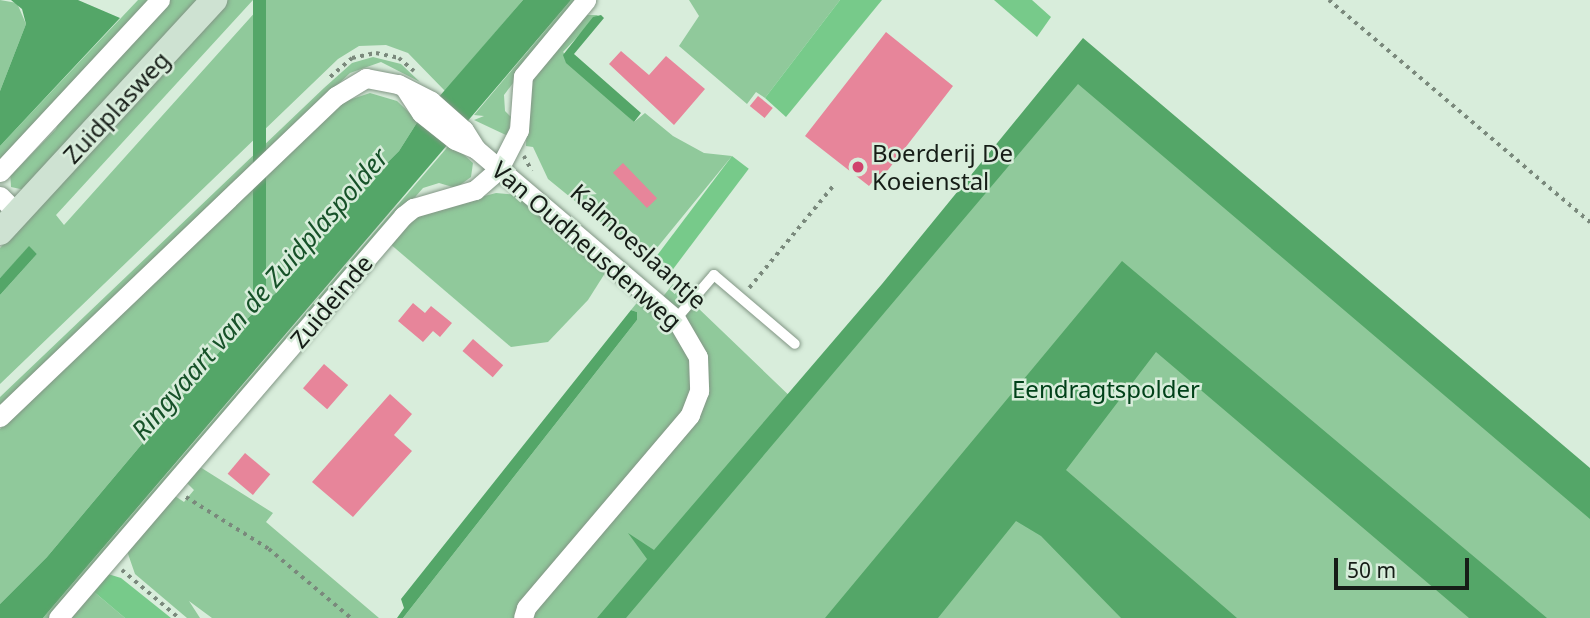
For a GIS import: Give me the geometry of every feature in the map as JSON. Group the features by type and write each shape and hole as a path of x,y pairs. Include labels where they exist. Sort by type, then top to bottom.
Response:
{"main road":[{"name":"Zuidplasweg","path":"6,214 214,0"}],"street":[{"name":"Zuidplasweg","path":"0,172 160,0"},
{"name":"Zuideinde","path":"58,618 174,488 403,216 413,208 475,190 499,169 514,146 523,76 586,0"},
{"name":"Van Oudheusdenweg","path":"0,417 337,96 366,78 387,79 406,90 676,319 698,356 699,391 690,415 526,608 523,618"}],"lane":[{"path":"676,319 715,275 795,344"}],"path":[{"path":"1329,0 1590,222"},
{"path":"514,146 535,176"},
{"path":"741,298 833,186"},
{"path":"174,488 269,549 351,618"},
{"path":"110,560 180,618"}],"green space":[{"path":"0,0 17,3 26,24 0,91"},
{"path":"138,0 153,0 0,165 0,146"},
{"path":"167,0 202,0 25,190 11,187 10,169 18,168 56,129 62,115"},
{"path":"228,0 253,0 56,215 64,225 266,0 523,0 445,91 408,53 386,45 359,46 338,59 0,384 0,295 37,254 29,247 0,278 0,248"},
{"path":"571,0 576,0 504,95 505,111 511,117 508,136 474,120 484,116 474,115"},
{"path":"689,0 840,0 765,98 756,92 747,104 679,46 699,16"},
{"path":"582,15 598,15 563,52 634,122 645,113 673,136 704,153 732,156 647,260 630,246 637,237 627,228 619,237 548,179 533,147 526,146 528,84"},
{"path":"373,57 401,64 420,82 381,62 350,73 0,405 0,397 324,88 352,63"},
{"name":"Eendragtspolder","path":"1077,65 1590,498 1590,618 403,618 637,320 637,312 631,310 640,299 653,309 673,284 796,402"},
{"path":"370,93 397,101 418,121 399,151 348,202 278,291 247,319 47,557 0,604 0,429 343,102"},
{"path":"451,143 473,163 471,177 456,188 439,183 423,188 50,618 43,618"},
{"path":"496,193 518,195 607,270 588,300 548,342 511,347 389,243 416,214"},
{"path":"200,467 273,513 266,522 379,618 212,618 189,601 200,618 187,618 135,574 127,551 175,496 184,502 194,490 187,483"},
{"path":"93,591 125,618 69,618"}],"shaded area":[{"path":"11,0 78,0 120,18 0,146 0,91 26,24 22,9"},
{"path":"253,0 266,0 266,298 253,298"},
{"path":"523,0 571,0 43,618 0,618 0,604 47,557 247,319 278,291 348,202 399,151 418,121"},
{"path":"840,0 882,0 786,117 765,98"},
{"path":"994,0 1032,0 1051,17 1037,37"},
{"path":"601,15 604,18 574,54 641,113 634,122 566,63 563,55 593,17"},
{"path":"1083,38 1590,468 1590,519 1078,84 626,618 597,618 647,559 628,533 654,550 882,284"},
{"path":"732,156 749,169 668,276 651,263"},
{"path":"29,246 37,254 0,295 0,278"},
{"path":"1122,261 1547,618 1469,618 1156,352 1066,470 1237,618 1121,618 1041,536 1016,521 938,618 825,618"},
{"path":"631,310 637,312 637,320 403,618 397,618 404,608 401,599"},
{"path":"108,574 121,578 171,618 125,618 93,591"}],"building":[{"path":"886,32 953,86 881,179 877,176 869,186 805,136"},
{"path":"621,51 649,75 666,56 705,89 674,125 609,64"},
{"path":"758,96 773,108 765,118 750,106"},
{"path":"623,163 657,198 647,208 613,173"},
{"path":"413,303 425,313 431,306 452,323 440,337 433,331 423,342 398,321"},
{"path":"473,339 503,365 493,377 463,351"},
{"path":"324,364 348,385 327,409 303,388"},
{"path":"390,394 412,414 394,435 412,451 353,517 312,482"},
{"path":"245,453 270,474 253,495 228,474"}],"place":[{"name":"Boerderij De Koeienstal","path":"858,167"}],"water label":[{"name":"Ringvaart van de Zuidplaspolder","path":"260,294"}]}
